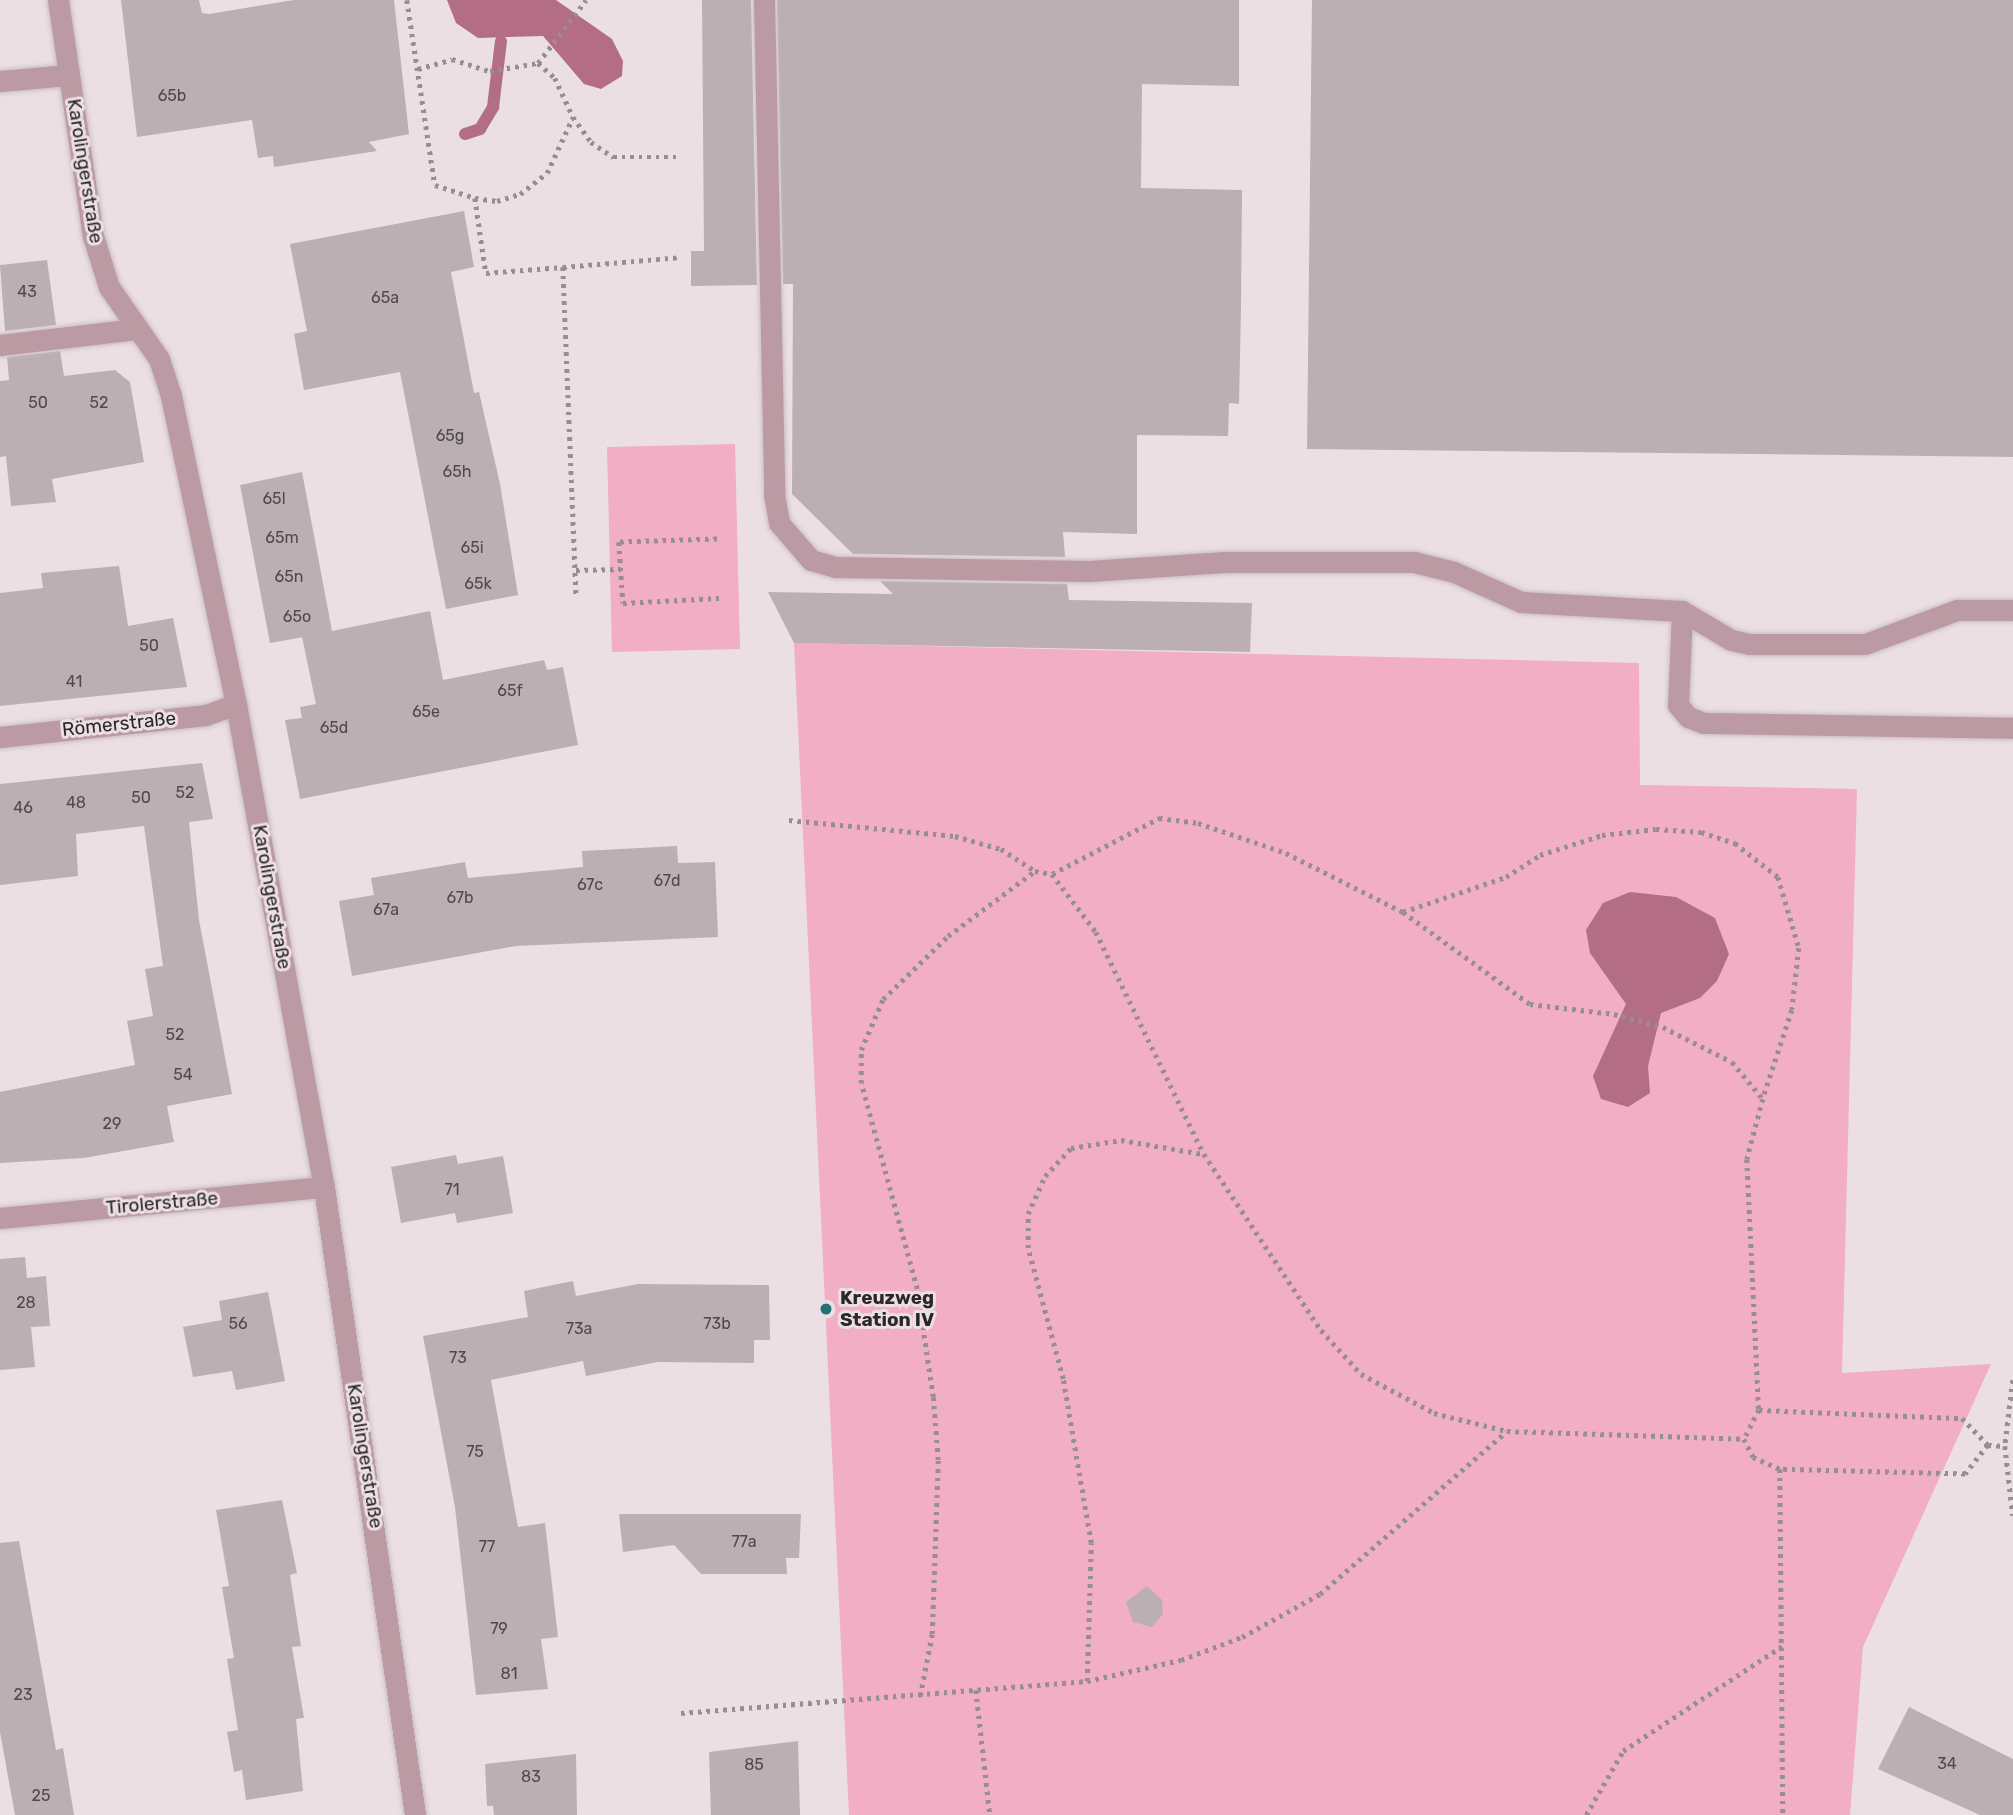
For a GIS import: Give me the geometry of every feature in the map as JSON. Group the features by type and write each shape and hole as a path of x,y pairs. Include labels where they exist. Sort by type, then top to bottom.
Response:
{"street":[{"name":"Karolingerstraße","path":"58,0 93,236 109,287 136,330 159,359 171,396 236,704 324,1186 415,1815"},
{"path":"764,0 774,494 779,523 811,560 836,567 1089,572 1225,562 1414,562 1454,572 1521,602 1682,611 1741,642 1826,644 1882,640 1957,610 2013,610"},
{"path":"0,81 69,75"},
{"path":"0,345 136,330"},
{"path":"1682,611 1678,705 1688,717 1704,723 2013,729"},
{"name":"Römerstraße","path":"0,737 206,715 236,704"},
{"name":"Tirolerstraße","path":"0,1218 324,1186"}],"path":[{"path":"407,0 435,185 475,198 497,201 520,194 547,173 573,117"},
{"path":"418,69 452,59 490,71 538,63 586,0"},
{"path":"538,63 555,78 573,117 591,142 613,157 681,157"},
{"path":"475,198 485,273 681,257"},
{"path":"563,267 576,594"},
{"path":"717,539 619,542 622,603 719,598"},
{"path":"576,570 621,569"},
{"path":"789,820 955,836 1001,849 1035,871 1052,874 1159,818 1255,841 1402,912 1531,1004 1614,1014 1663,1027 1732,1062 1763,1099"},
{"path":"1402,912 1506,877 1540,855 1602,835 1656,829 1701,832 1735,843 1778,877 1799,948 1792,1010 1747,1158 1759,1410 1744,1438"},
{"path":"920,1696 934,1594 938,1460 933,1397 917,1289 861,1083 861,1050 870,1021 897,982 1035,871"},
{"path":"1052,874 1096,932 1203,1154 1321,1330 1361,1374 1434,1413 1507,1431 1744,1438"},
{"path":"1087,1681 1091,1544 1063,1379 1028,1248 1028,1214 1045,1176 1071,1148 1121,1140 1203,1154"},
{"path":"2013,1380 2005,1446 2013,1516"},
{"path":"1759,1410 1962,1418 1989,1445 2005,1446"},
{"path":"681,1713 1087,1681 1181,1660 1279,1619 1359,1562 1507,1431"},
{"path":"1744,1438 1753,1457 1780,1469 1965,1474 1989,1445"},
{"path":"1780,1469 1783,1815"},
{"path":"1586,1815 1623,1751 1782,1646"},
{"path":"976,1690 990,1815"}],"shaded area":[{"path":"447,0 556,0 612,39 623,61 622,76 601,89 584,84 543,36 478,38 456,23"},
{"path":"735,444 740,649 612,652 607,447"},
{"path":"794,643 1639,663 1640,785 1857,789 1842,1373 1991,1364 1863,1647 1850,1815 849,1815"},
{"path":"1630,892 1676,897 1715,918 1729,954 1717,981 1700,998 1661,1013 1648,1066 1650,1093 1628,1107 1601,1099 1593,1076 1626,1004 1590,953 1586,930 1603,903"}],"building":[{"path":"121,0 199,0 202,13 209,14 294,0 394,0 409,134 369,142 377,151 274,167 273,156 258,158 252,120 137,137"},
{"path":"702,0 751,0 757,285 691,286 691,251 704,251"},
{"path":"777,0 1239,0 1239,86 1142,84 1141,188 1242,190 1241,307 1239,404 1229,403 1228,436 1137,435 1137,534 1063,532 1065,557 853,554 792,494 793,284 783,284"},
{"path":"1312,0 2013,0 2013,457 1307,449"},
{"path":"464,211 474,267 451,272 474,393 479,392 500,484 518,595 446,609 400,372 304,390 294,334 307,331 290,244"},
{"path":"47,260 56,325 5,331 0,265"},
{"path":"60,351 64,376 115,370 130,382 144,462 52,479 56,502 11,506 6,456 0,457 0,381 9,380 7,357"},
{"path":"302,472 332,631 430,611 443,680 544,660 547,670 563,667 578,745 300,799 285,720 302,718 300,707 316,704 302,637 270,643 240,485"},
{"path":"119,566 128,626 173,618 187,687 0,706 0,593 43,588 41,573"},
{"path":"880,581 1067,584 1069,600 1252,603 1250,652 794,643 768,592 893,594"},
{"path":"202,763 213,819 189,822 199,920 232,1094 167,1106 174,1142 84,1158 0,1163 0,1092 135,1065 127,1021 153,1016 145,969 163,966 144,826 76,834 78,876 0,885 0,784"},
{"path":"677,846 678,863 715,862 718,937 516,946 352,976 339,901 374,895 371,878 465,862 468,878 583,867 582,851"},
{"path":"456,1155 458,1164 503,1156 513,1213 457,1223 455,1213 401,1223 391,1167"},
{"path":"25,1257 27,1278 46,1276 50,1326 31,1327 35,1367 0,1370 0,1259"},
{"path":"573,1281 576,1296 638,1284 769,1285 770,1340 754,1340 754,1363 658,1362 586,1376 583,1361 491,1380 518,1527 545,1523 558,1637 541,1639 548,1689 476,1695 455,1507 423,1336 528,1317 524,1291"},
{"path":"268,1292 285,1381 236,1390 232,1371 193,1377 183,1327 222,1320 219,1301"},
{"path":"282,1500 297,1573 290,1575 301,1646 292,1647 304,1718 296,1719 303,1791 246,1800 242,1770 234,1772 227,1732 238,1730 227,1659 234,1658 222,1587 229,1586 216,1510"},
{"path":"619,1514 801,1514 799,1558 786,1558 787,1574 701,1574 674,1545 623,1552"},
{"path":"19,1541 56,1750 63,1748 74,1815 15,1815 0,1732 0,1543"},
{"path":"1147,1586 1162,1600 1163,1614 1152,1627 1133,1622 1126,1602"},
{"path":"1909,1707 2013,1759 2013,1815 1980,1815 1878,1769"},
{"path":"798,1741 800,1815 711,1815 709,1752"},
{"path":"576,1754 577,1815 494,1815 493,1806 487,1806 485,1764"}],"waterway":[{"path":"465,134 480,129 493,107 501,41"}],"place":[{"name":"Kreuzweg Station IV","path":"826,1309"}]}
